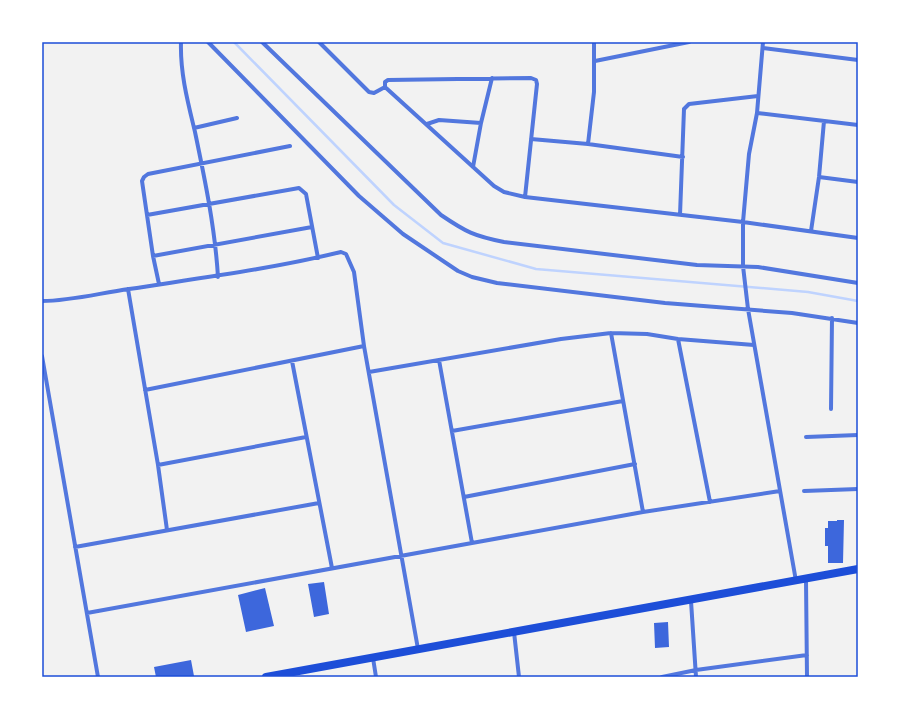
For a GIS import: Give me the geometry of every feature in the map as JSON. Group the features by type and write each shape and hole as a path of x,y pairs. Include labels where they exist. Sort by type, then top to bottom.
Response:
{"main road":[{"path":"268,677 514,631 806,580 858,569"}],"street":[{"path":"181,42 185,89 209,203 216,245 218,277"},
{"path":"208,42 359,196 403,234 458,271 478,278 520,286 665,303 747,306 858,323"},
{"path":"262,42 441,215 467,233 504,242 697,265 783,270 858,283"},
{"path":"319,42 369,92 374,93 385,87"},
{"path":"588,144 594,92 594,42"},
{"path":"595,61 689,42"},
{"path":"763,42 757,113 749,154 743,222 743,268 747,306 796,581"},
{"path":"763,48 858,60"},
{"path":"385,87 385,82 388,80 492,78 531,78 536,80 537,84 525,197"},
{"path":"473,167 481,123 492,78"},
{"path":"385,87 494,186 504,192 525,197 680,216 743,222 858,238"},
{"path":"680,216 683,112 686,106 719,100 758,96"},
{"path":"757,113 858,125"},
{"path":"194,128 237,118"},
{"path":"427,124 439,120 481,123"},
{"path":"811,231 820,177 824,121"},
{"path":"531,139 588,144 682,157"},
{"path":"159,284 153,256 142,181 144,177 148,174 290,146"},
{"path":"820,177 858,182"},
{"path":"147,215 299,188 306,194 318,258"},
{"path":"153,256 312,227"},
{"path":"42,301 218,277 344,252 348,256 354,272 368,372 418,650"},
{"path":"128,289 158,465 167,530"},
{"path":"831,409 832,318"},
{"path":"368,372 561,339 611,333 647,334 678,339 754,345"},
{"path":"611,333 643,512"},
{"path":"678,339 710,502"},
{"path":"145,390 364,346"},
{"path":"42,356 98,677"},
{"path":"440,360 472,543"},
{"path":"292,361 332,568"},
{"path":"452,431 624,401"},
{"path":"806,438 858,435"},
{"path":"158,465 306,437"},
{"path":"464,497 635,464"},
{"path":"804,491 858,489"},
{"path":"88,613 643,512 780,491"},
{"path":"75,547 319,503"},
{"path":"806,580 807,677"},
{"path":"690,600 696,677"},
{"path":"514,631 519,677"},
{"path":"662,677 696,670 807,655"},
{"path":"373,658 376,677"}],"building":[{"path":"844,520 843,563 828,563 828,546 825,546 825,528 828,528 828,521"},
{"path":"324,582 329,614 314,617 308,584"},
{"path":"265,588 274,626 246,632 238,595"},
{"path":"668,622 669,647 655,648 654,623"},
{"path":"191,660 194,676 156,677 154,667"}],"waterway":[{"path":"234,42 394,205 443,243 536,269 808,292 858,301"}]}
